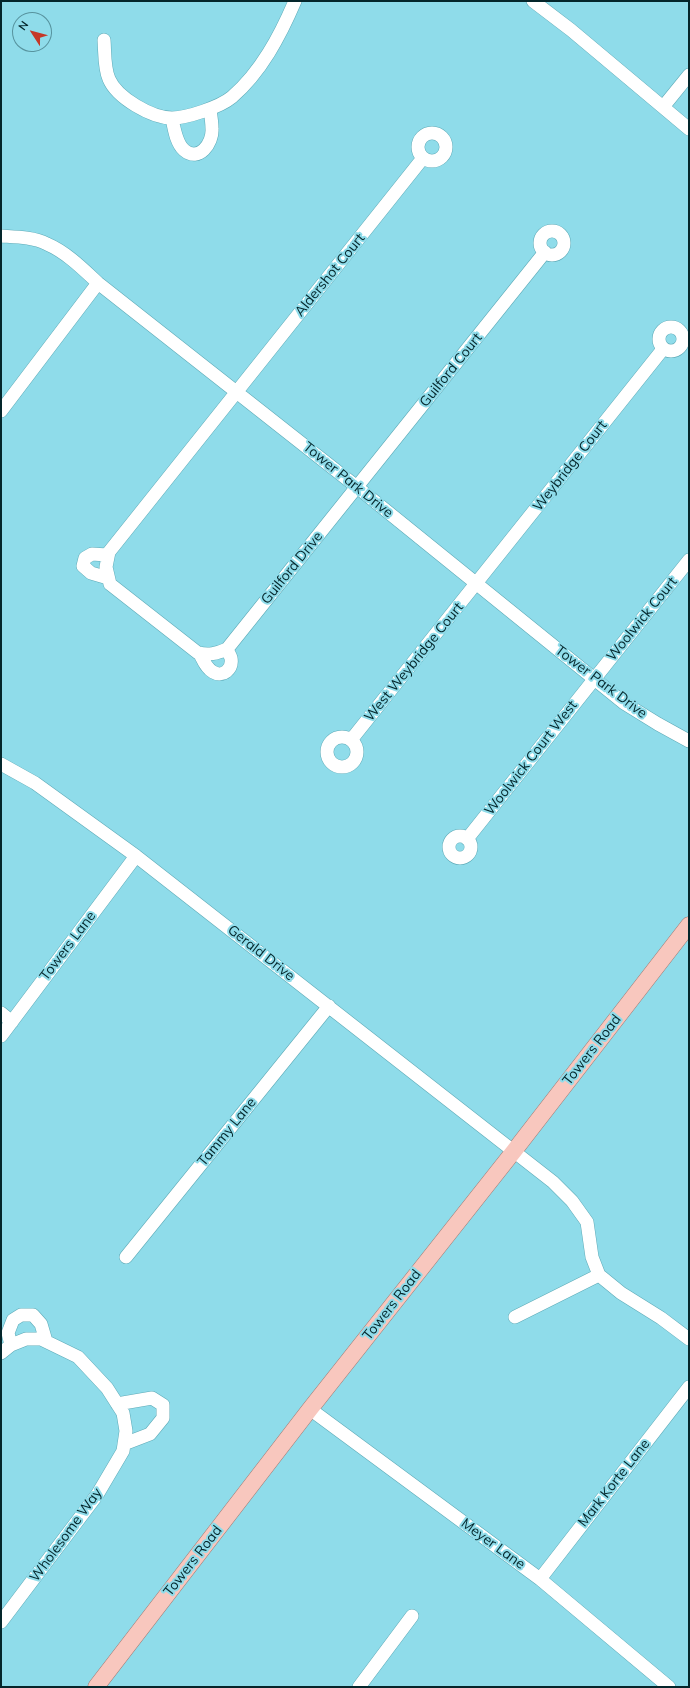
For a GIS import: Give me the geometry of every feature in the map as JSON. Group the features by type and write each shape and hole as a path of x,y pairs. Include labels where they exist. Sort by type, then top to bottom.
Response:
{"main road":[{"name":"Towers Road","path":"96,1687 310,1409 514,1152 689,925"}],"street":[{"path":"104,40 108,78 117,91 125,100 157,115 172,118 210,110 232,97 256,71 282,32 295,1"},
{"path":"533,1 571,30 689,129"},
{"path":"663,107 689,75"},
{"path":"172,118 176,135 184,150 190,154 195,154 205,149 208,144 212,131 210,110"},
{"name":"Aldershot Court","path":"236,392 423,158"},
{"name":"Tower Park Drive","path":"1,236 24,238 47,244 73,261 98,283 358,488 624,703 689,741"},
{"name":"Guilford Court","path":"358,488 545,252"},
{"path":"1,411 98,283"},
{"name":"Weybridge Court","path":"476,584 663,349"},
{"path":"200,654 217,654 227,649 231,659 229,669 220,674 213,673 200,654 110,584 106,567 107,555 236,392"},
{"name":"Guilford Drive","path":"227,649 358,488"},
{"path":"107,555 92,554 85,558 83,566 91,574 108,578"},
{"name":"Woolwick Court","path":"594,678 689,560"},
{"name":"West Weybridge Court","path":"351,740 476,584"},
{"name":"Woolwick Court West","path":"467,838 594,678"},
{"name":"Gerald Drive","path":"1,764 32,780 136,856 553,1182 572,1201 587,1222 592,1257 599,1275"},
{"name":"Towers Lane","path":"1,1036 136,856"},
{"name":"Tammy Lane","path":"126,1257 329,1006"},
{"path":"1,1013 12,1022"},
{"path":"516,1317 599,1275 621,1293 661,1318 689,1339"},
{"name":"Wholesome Way","path":"6,1349 10,1326 13,1320 21,1315 33,1315 41,1324 46,1341"},
{"name":"Wholesome Way","path":"1,1622 97,1495 123,1451 126,1431 123,1413 107,1388 78,1357 42,1339 26,1339 6,1349"},
{"name":"Mark Korte Lane","path":"540,1578 689,1386"},
{"path":"117,1404 152,1398 163,1405 163,1418 150,1434 124,1444"},
{"name":"Meyer Lane","path":"310,1409 540,1578 669,1687"},
{"path":"359,1687 412,1616"}]}
